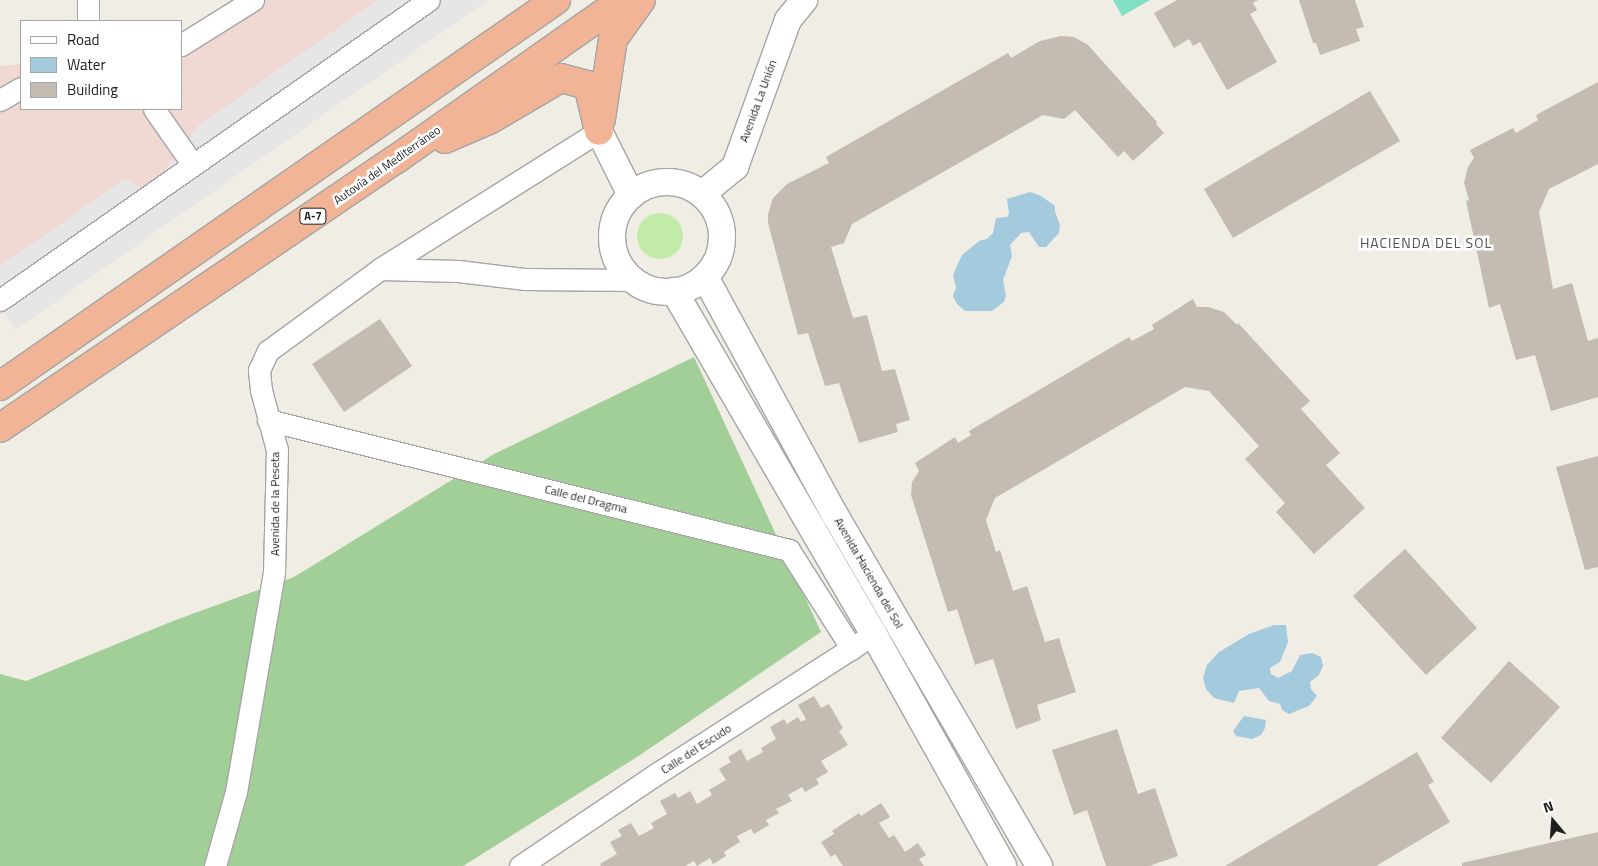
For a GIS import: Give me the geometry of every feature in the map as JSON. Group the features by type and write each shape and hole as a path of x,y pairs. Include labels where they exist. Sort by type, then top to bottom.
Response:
{"highway":[{"path":"0,386 556,0"},
{"name":"Autovía del Mediterráneo","path":"0,428 395,160 623,0"},
{"path":"599,131 613,39 641,0"},
{"path":"395,160 491,119 562,78 588,85 599,131"}],"street":[{"path":"88,0 88,20"},
{"path":"182,44 253,0"},
{"path":"0,300 429,0"},
{"name":"Avenida La Unión","path":"702,194 735,167 788,20 804,0"},
{"path":"0,100 20,89"},
{"path":"155,110 193,165"},
{"path":"599,131 631,195"},
{"name":"Avenida de la Peseta","path":"215,866 236,792 274,572 277,450 261,390 260,370 268,351 380,269 599,131"},
{"path":"660,182 675,182 689,186 702,194 713,206 719,220 722,235 720,250 714,265 705,277 691,286 674,291 653,289 633,280 622,269 614,254 612,238 617,214 631,195 645,186 660,182"},
{"path":"380,269 458,271 524,279 633,280"},
{"name":"Avenida Hacienda del Sol","path":"705,277 835,515 1040,866"},
{"path":"674,291 873,634 1003,866"},
{"name":"Calle del Dragma","path":"268,420 789,550 852,649"},
{"name":"Calle del Escudo","path":"520,866 658,773 873,634"}],"shaded area":[{"path":"239,0 451,0 0,314 0,66 20,64 20,110 182,110 182,35"},
{"path":"378,0 488,0 15,330 0,305 0,266 125,179 143,189 163,173 199,125"}],"green space":[{"path":"1113,0 1150,0 1122,16"},
{"path":"660,213 673,217 679,223 683,236 679,249 673,255 660,259 647,255 641,249 637,236 641,223 647,217"},
{"path":"694,357 821,632 637,757 463,866 0,866 0,674 26,681 173,621 294,577 494,454"}],"water":[{"path":"1030,192 1041,196 1055,206 1055,212 1060,225 1059,233 1046,247 1039,247 1029,232 1021,233 1010,245 1012,256 1003,280 1006,296 1004,302 992,311 965,311 957,304 953,296 956,287 953,275 962,255 979,241 987,239 993,233 996,218 1007,217 1009,214 1007,199"},
{"path":"1274,625 1286,625 1288,642 1280,662 1270,668 1271,674 1278,678 1292,671 1300,655 1312,653 1321,657 1323,666 1319,675 1310,682 1311,689 1317,696 1309,706 1289,714 1282,710 1280,704 1269,701 1259,688 1239,691 1234,703 1214,698 1206,689 1203,678 1207,665 1219,652 1249,634"},
{"path":"1244,716 1266,720 1265,728 1261,735 1252,739 1236,736 1233,731"}],"building":[{"path":"1177,0 1258,0 1253,3 1257,10 1250,14 1277,62 1227,90 1200,42 1193,46 1189,39 1174,48 1154,13"},
{"path":"1299,0 1355,0 1364,27 1356,29 1360,41 1320,55 1316,43 1313,43"},
{"path":"1061,36 1074,37 1088,45 1157,122 1156,124 1164,133 1133,161 1124,151 1118,157 1075,110 1064,119 1043,115 852,224 844,243 831,247 853,318 867,315 882,371 895,369 910,420 896,424 898,432 859,443 839,383 825,386 808,333 798,335 768,223 768,214 773,198 787,184 829,163 826,157 1008,53 1011,58 1040,41"},
{"path":"1598,82 1598,164 1549,189 1539,212 1553,289 1572,283 1588,341 1598,338 1598,397 1551,411 1535,355 1516,360 1500,304 1489,308 1466,201 1469,200 1464,183 1468,167 1474,158 1470,150 1513,128 1516,133 1538,120 1536,115"},
{"path":"1370,91 1400,141 1233,238 1204,189"},
{"path":"1193,299 1197,307 1208,307 1224,312 1237,325 1238,323 1310,401 1301,409 1340,453 1326,465 1365,508 1314,554 1276,512 1285,503 1245,459 1259,446 1209,391 1185,387 995,498 986,520 996,552 1000,550 1013,591 1027,586 1045,642 1059,638 1076,692 1037,705 1041,720 1016,729 993,659 975,665 957,609 948,612 911,495 912,482 919,471 915,463 955,437 958,443 971,435 969,431 1129,337 1132,341 1154,329 1152,325"},
{"path":"380,319 412,366 344,412 312,364"},
{"path":"1598,456 1598,567 1585,570 1556,467"},
{"path":"1405,549 1477,628 1426,675 1353,596"},
{"path":"1509,661 1560,707 1491,783 1441,738"},
{"path":"814,696 821,708 829,704 843,728 839,731 848,745 821,761 828,772 816,779 819,784 805,792 802,787 788,795 792,801 776,809 779,813 766,820 769,825 754,834 751,829 737,836 740,842 724,852 726,856 713,864 710,858 697,866 694,861 685,866 601,866 600,864 617,854 610,842 622,836 618,830 631,823 639,836 654,828 651,823 667,814 660,801 675,793 678,798 690,791 697,804 712,795 709,790 726,780 719,769 731,762 728,757 741,749 747,761 763,752 761,748 776,739 770,727 784,719 787,724 798,717 801,722 806,719 798,705"},
{"path":"1117,729 1138,794 1155,788 1178,856 1149,866 1106,866 1087,810 1074,815 1052,750"},
{"path":"1417,752 1434,782 1428,785 1450,822 1376,866 1225,866"},
{"path":"881,803 890,817 879,823 889,838 894,835 905,852 918,843 926,855 919,859 924,866 843,866 835,854 831,857 821,842 834,834 832,831 859,813 861,816"},
{"path":"1598,832 1598,866 1462,866 1462,863"}],"district":[{"name":"HACIENDA DEL SOL","path":"1426,243"}]}
